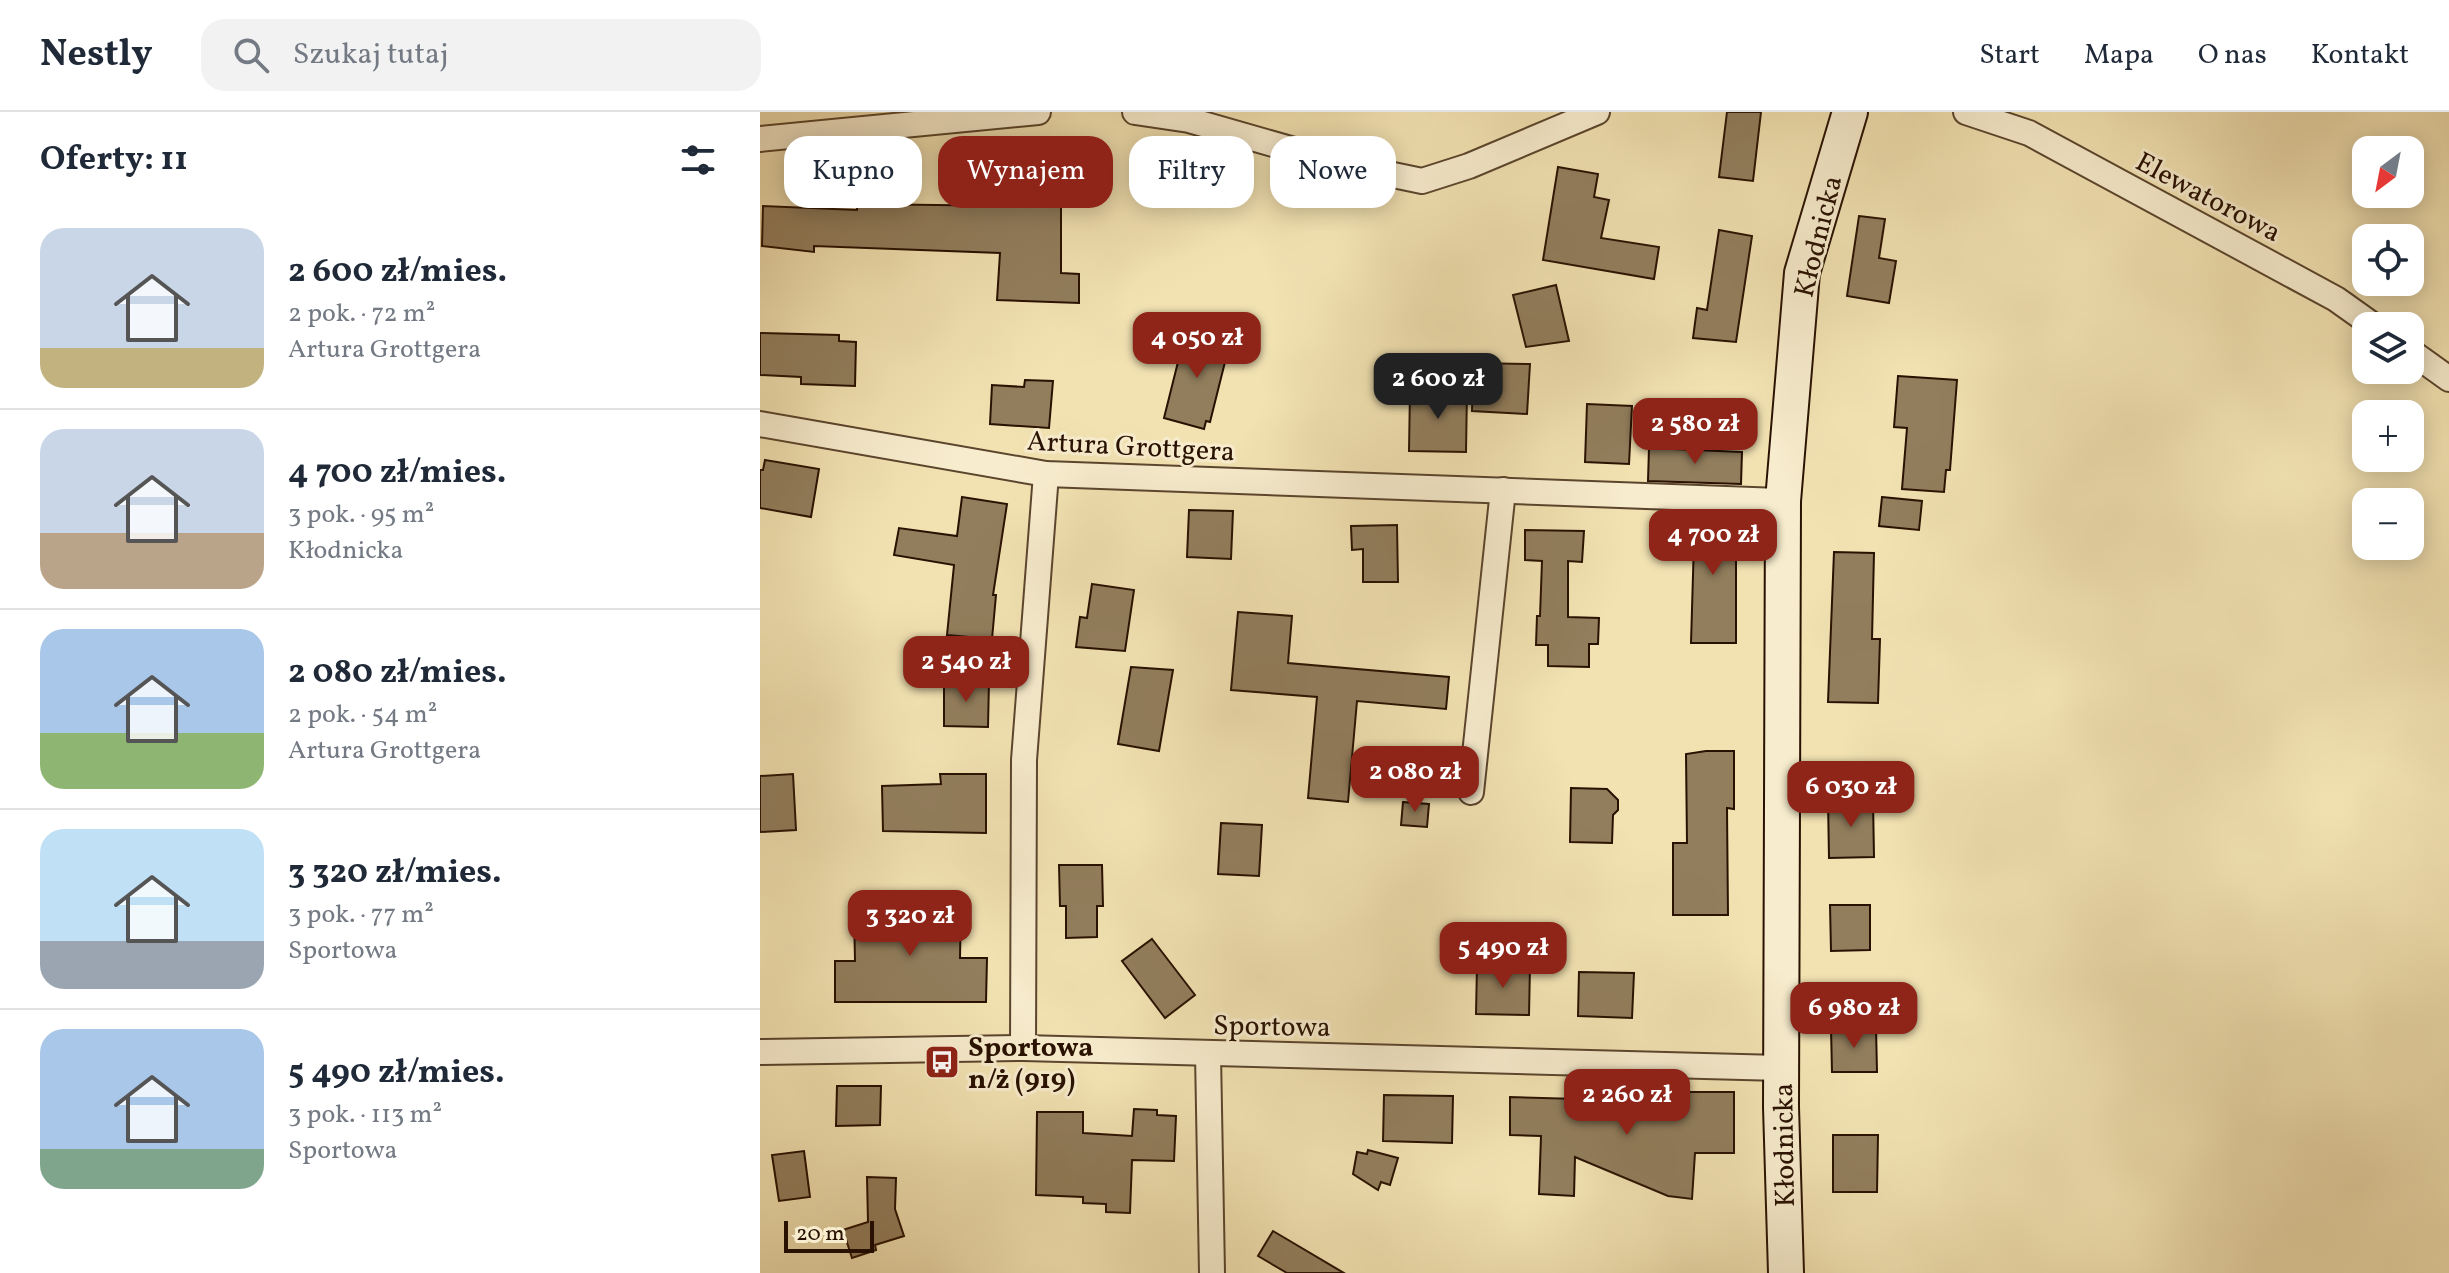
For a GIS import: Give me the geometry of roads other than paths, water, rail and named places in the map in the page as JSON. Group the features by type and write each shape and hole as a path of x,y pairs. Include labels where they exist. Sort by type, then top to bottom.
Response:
{"main road":[{"name":"Kłodnicka","path":"1786,1273 1782,1068 1783,501 1802,273 1850,112"}],"street":[{"path":"760,139 1038,112"},
{"path":"1135,112 1189,120 1350,166 1422,181 1469,166 1597,112"},
{"name":"Elewatorowa","path":"1966,112 2029,133 2336,299 2354,312"},
{"path":"2424,361 2449,379"},
{"name":"Artura Grottgera","path":"760,424 1046,474 1783,501"},
{"path":"1023,1048 1024,760 1046,474"},
{"path":"1471,792 1503,490"},
{"name":"Sportowa","path":"760,1052 1023,1048 1782,1068"},
{"path":"1208,1054 1212,1273"}],"place":[{"name":"Sportowa n/ż (919)","path":"942,1062"}]}
